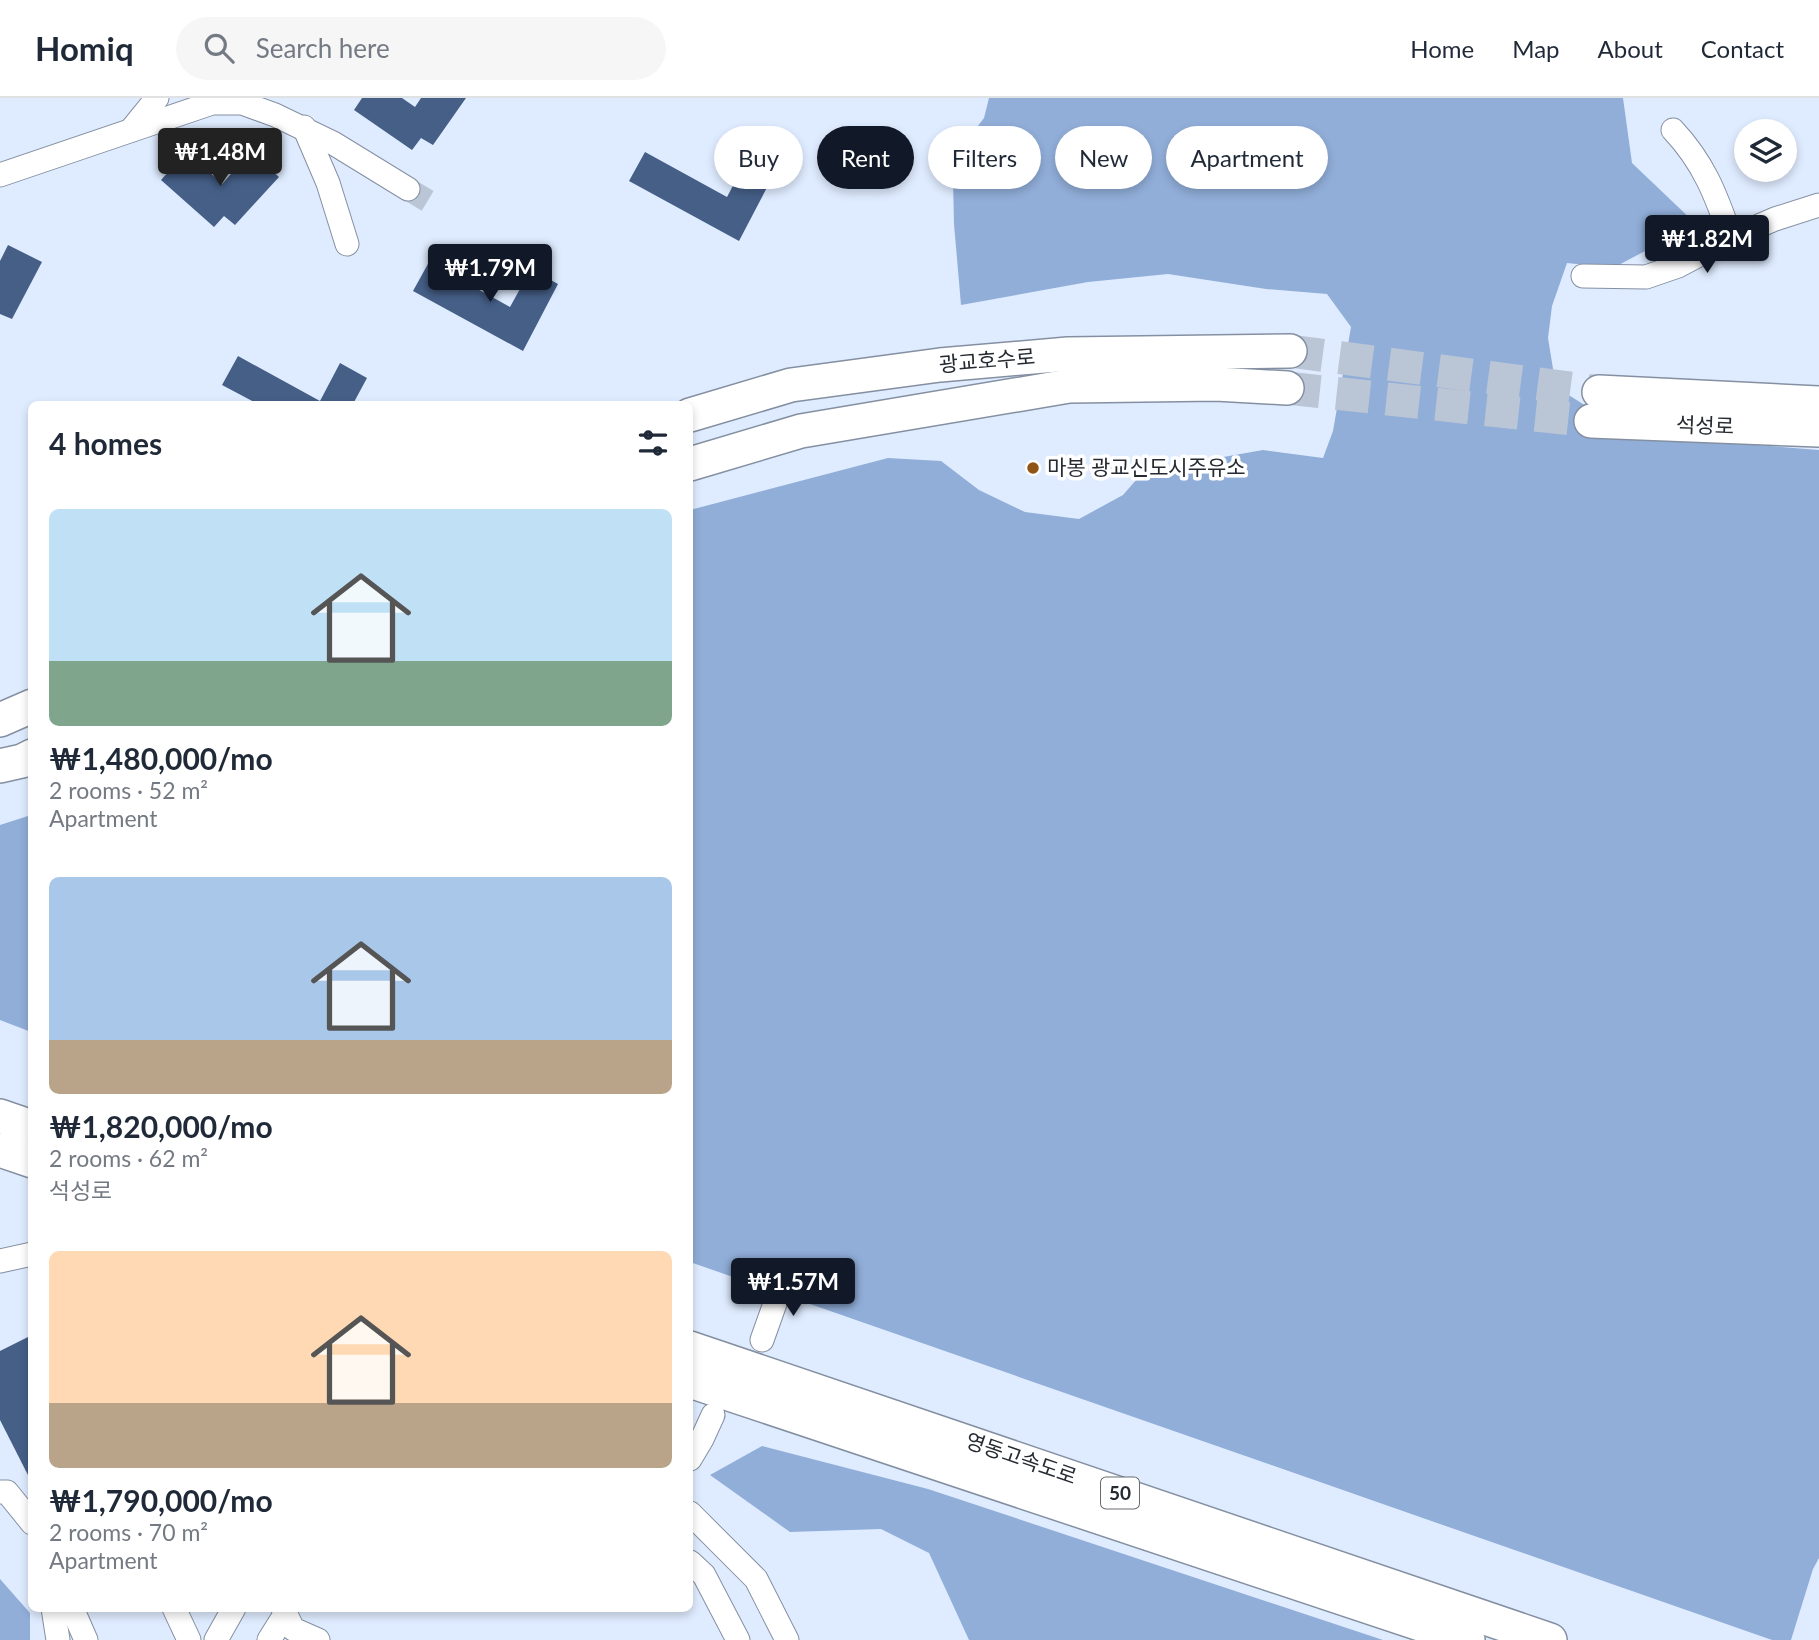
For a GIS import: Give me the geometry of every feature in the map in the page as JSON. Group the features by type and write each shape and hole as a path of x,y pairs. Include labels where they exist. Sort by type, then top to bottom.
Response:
{"highway":[{"name":"광교호수로","path":"693,414 791,385 940,365 1068,354 1290,351"},
{"name":"광교호수로","path":"693,463 801,431 1069,386 1216,384 1287,388"},
{"name":"석성로","path":"1819,402 1595,406 1819,430"},
{"path":"0,698 28,695"},
{"path":"0,720 28,708"},
{"path":"0,745 28,741"},
{"path":"0,766 28,758"},
{"path":"0,1116 28,1126"},
{"path":"0,1150 28,1160"},
{"name":"영동고속도로","path":"693,1349 1550,1640"},
{"name":"영동고속도로","path":"693,1382 1468,1640"}],"street":[{"path":"130,133 157,98"},
{"path":"0,175 212,103 242,103 304,127 408,189"},
{"path":"304,127 328,183 347,244"},
{"path":"1673,130 1689,147 1706,173 1731,238"},
{"path":"1583,276 1646,277 1678,266 1775,219 1819,205"},
{"path":"0,1261 28,1255"},
{"path":"762,1340 783,1281"},
{"path":"693,1454 713,1415"},
{"path":"0,1492 6,1492 28,1518"},
{"path":"693,1516 756,1579 787,1640"},
{"path":"693,1565 704,1575 738,1640"},
{"path":"54,1612 58,1640"},
{"path":"74,1612 86,1640"},
{"path":"176,1612 189,1640"},
{"path":"216,1640 232,1612"},
{"path":"269,1640 290,1623 318,1640"}],"shaded area":[{"path":"989,98 1623,98 1632,163 1696,224 1613,268 1567,263 1552,306 1548,338 1556,387 1632,435 1819,450 1819,1558 1813,1569 1791,1640 1772,1640 693,1263 693,509 888,458 941,461 979,490 1025,512 1079,519 1123,495 1144,471 1263,450 1323,458 1333,431 1351,327 1327,294 1266,289 1168,274 1088,282 961,305 953,189 1041,189 1041,126 978,126 984,118"},
{"path":"28,816 28,1031 0,1020 0,825"},
{"path":"762,1446 928,1489 1383,1640 969,1640 929,1553 881,1529 790,1532 710,1475"},
{"path":"0,1579 30,1613 30,1640 0,1640"}],"building":[{"path":"362,98 402,98 415,107 421,98 466,98 433,145 421,138 412,150 354,110"},
{"path":"187,151 222,184 251,152 279,177 235,225 224,216 214,227 161,180"},
{"path":"645,152 727,197 731,189 766,189 739,241 629,181"},
{"path":"8,245 42,262 12,319 0,314 0,261"},
{"path":"429,262 510,307 531,269 558,284 523,351 413,291"},
{"path":"238,356 320,401 252,401 222,385"},
{"path":"340,363 367,378 355,401 320,401"},
{"path":"28,1337 28,1475 0,1420 0,1351"}],"tunnel":[{"path":"408,189 436,206"},
{"path":"1290,351 1599,392"},
{"path":"1287,388 1591,421"}],"place":[{"name":"마봉 광교신도시주유소","path":"1033,468"}]}
